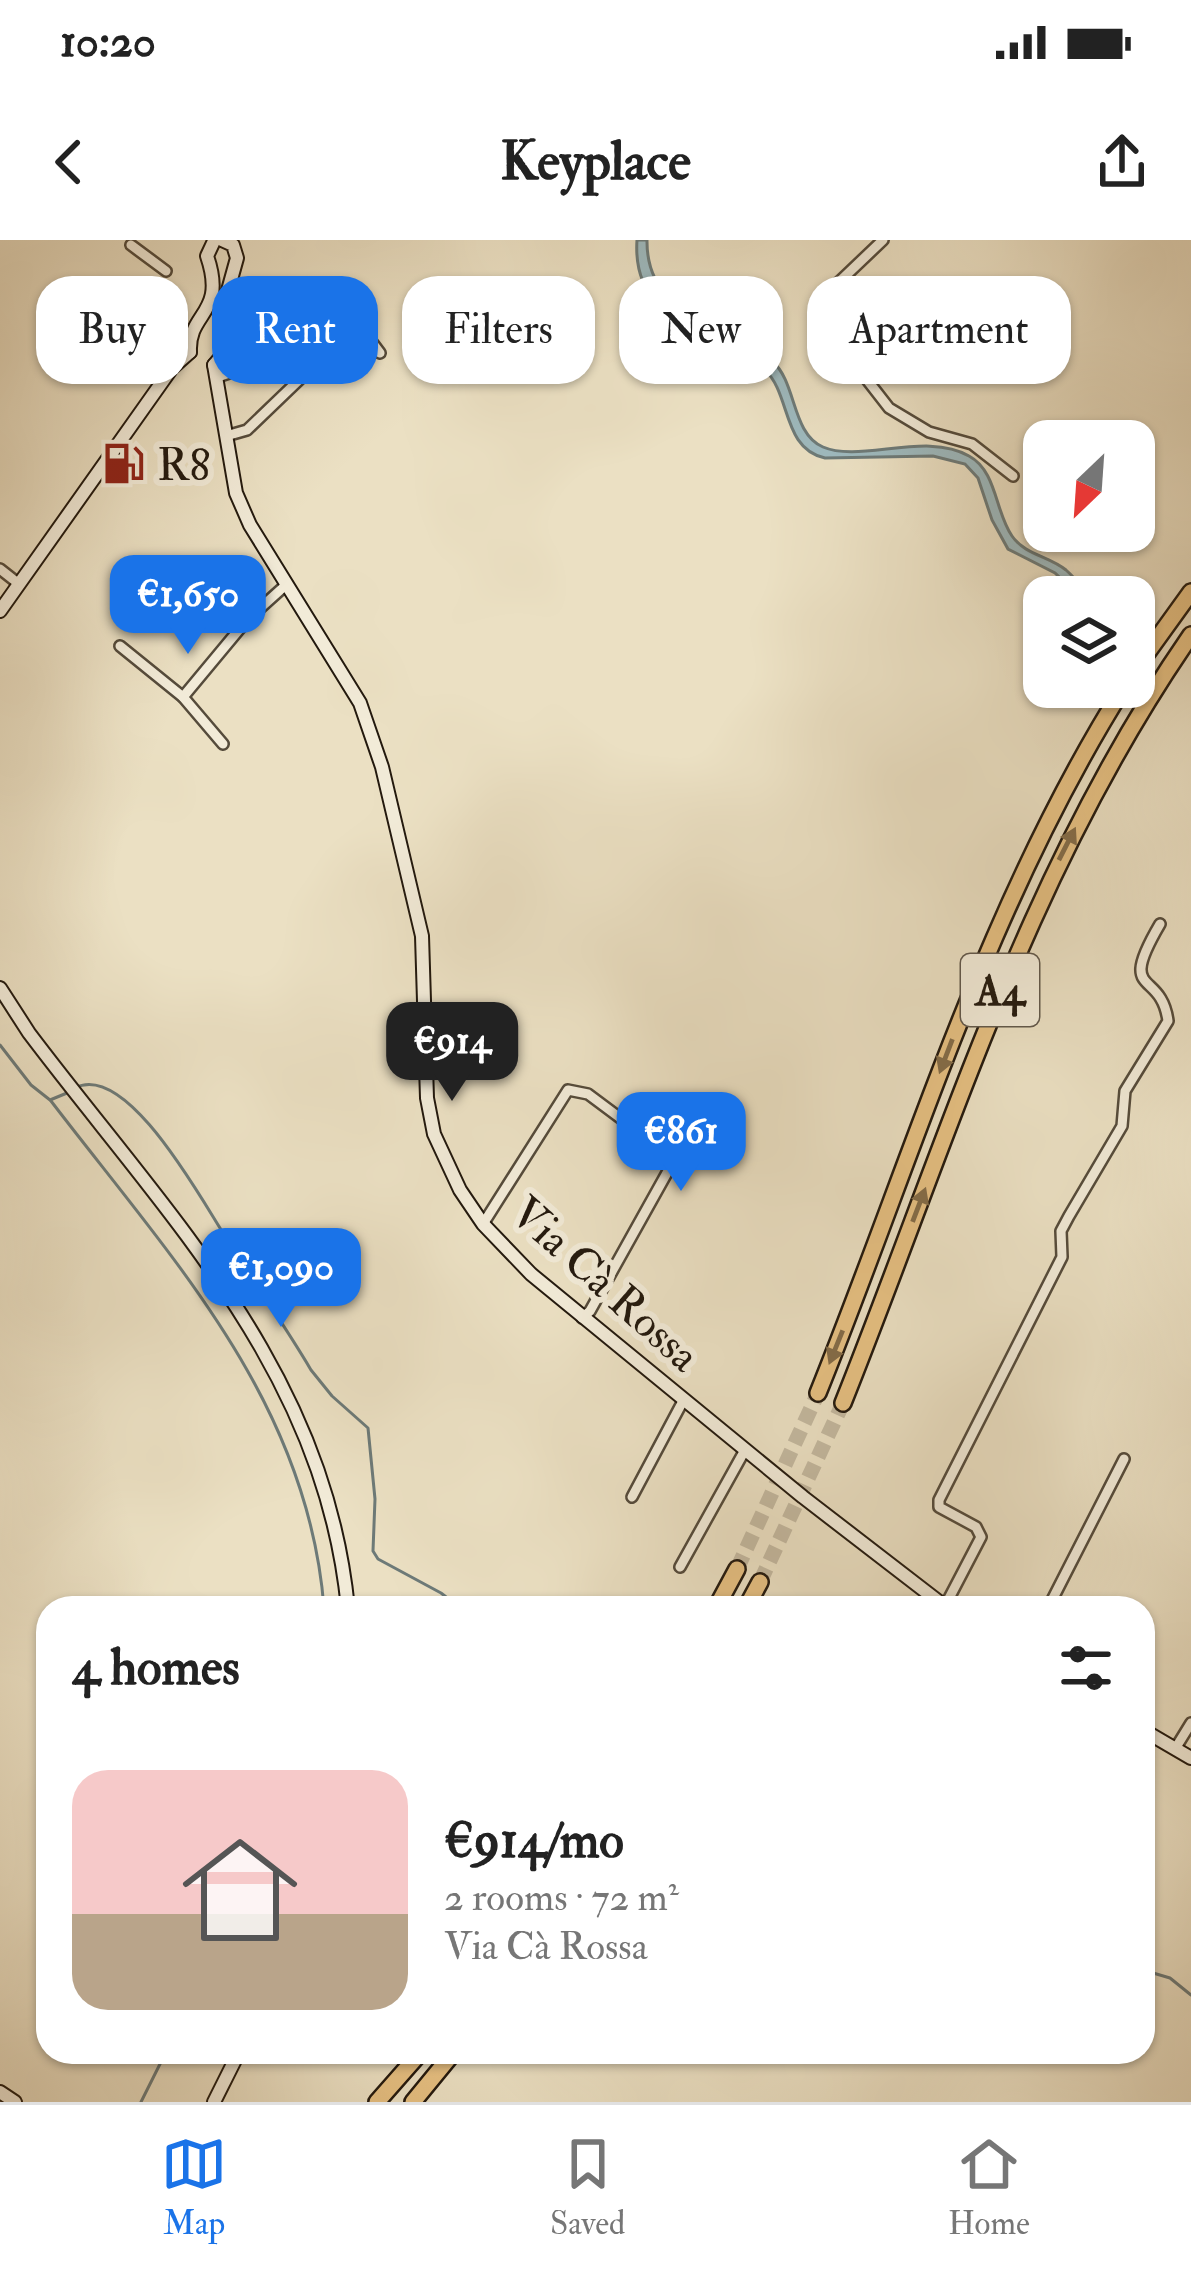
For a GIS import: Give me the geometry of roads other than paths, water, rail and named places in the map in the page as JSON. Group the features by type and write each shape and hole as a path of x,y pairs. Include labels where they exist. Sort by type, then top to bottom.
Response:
{"highway":[{"path":"1155,642 1191,592"},
{"name":"A4","path":"842,1403 1022,938 1084,811 1158,682 1191,635"},
{"name":"A4","path":"818,1394 997,928 1059,799 1112,708"},
{"path":"722,1596 736,1569"},
{"path":"752,1596 760,1582"},
{"path":"377,2102 410,2064"},
{"path":"413,2102 444,2064"}],"main road":[{"path":"212,369 196,362 190,352 191,338 213,299 214,275 207,256 217,240 236,249"},
{"path":"231,276 236,249 249,240"},
{"path":"0,610 165,377 190,352"},
{"name":"Via Cà Rossa","path":"218,384 236,493 250,525 346,678 376,746 417,902 425,966 424,1076 434,1134 460,1190 483,1224 582,1318 932,1596"},
{"path":"0,988 50,1061 234,1300 275,1367 300,1418 328,1500 346,1596"},
{"path":"1155,1737 1191,1758"},
{"path":"214,2102 232,2064"},
{"path":"0,2092 14,2102"}],"street":[{"path":"883,240 818,302 814,313 890,408 928,432 972,444 1013,476"},
{"path":"130,242 166,271"},
{"path":"226,436 247,430 351,331 364,333 380,353"},
{"path":"0,568 19,584"},
{"path":"183,697 247,620 287,584"},
{"path":"120,646 183,697 223,744"},
{"path":"952,1596 981,1538 976,1527 939,1507 939,1500 1061,1257 1061,1231 1122,1126 1125,1090 1168,1022 1162,1002 1142,980 1140,968 1160,924"},
{"path":"483,1224 568,1090 588,1094 663,1150 671,1163 668,1171 582,1318"},
{"path":"632,1497 683,1401"},
{"path":"680,1567 745,1450"},
{"path":"1054,1596 1124,1459"},
{"path":"1175,1749 1191,1723"}],"water":[{"path":"637,240 647,240 655,276 642,276"},
{"path":"783,376 805,431 823,447 856,452 934,446 969,456 985,471 1006,526 1023,552 1052,561 1072,576 1058,576 1008,549 978,478 965,464 933,456 825,458 811,453 794,433 775,384 783,384"}],"waterway":[{"path":"0,1045 31,1085 50,1100 67,1093"},
{"path":"75,1088 95,1085 117,1095 161,1139 311,1370 368,1428 375,1499 373,1551 378,1559 445,1596"},
{"path":"51,1101 186,1276 262,1398 291,1464 313,1533 322,1596"},
{"path":"1155,1974 1170,1978 1191,1995"},
{"path":"141,2102 160,2064"}],"tunnel":[{"path":"737,1569 818,1393"},
{"path":"760,1582 843,1403"}],"place":[{"name":"R8","path":"123,464"}]}
